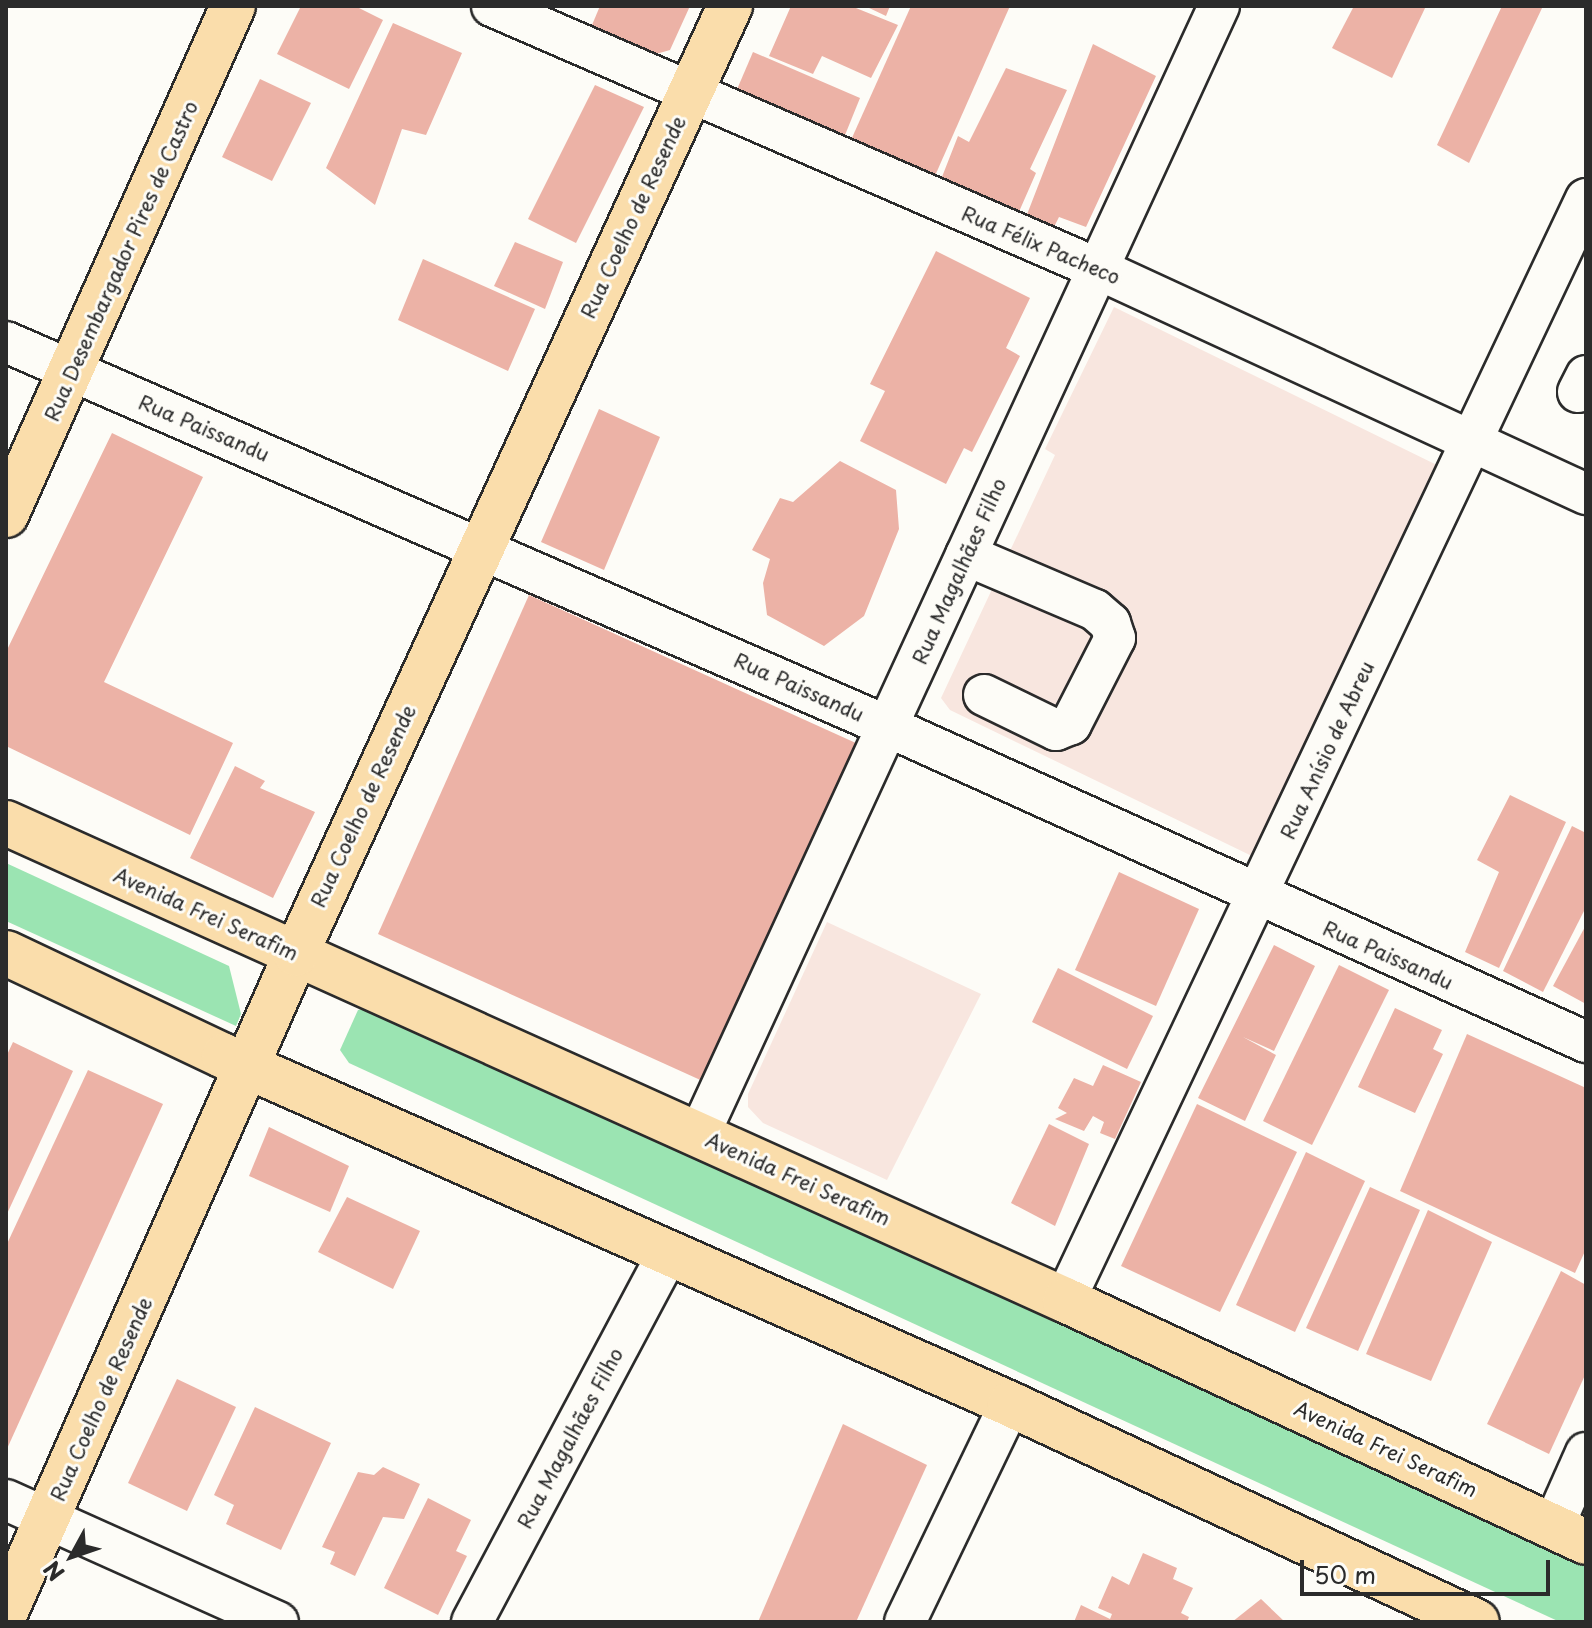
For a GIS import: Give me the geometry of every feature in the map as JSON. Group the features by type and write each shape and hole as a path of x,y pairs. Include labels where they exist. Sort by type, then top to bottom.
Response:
{"main road":[{"name":"Rua Desembargador Pires de Castro","path":"6,515 233,6"},
{"name":"Rua Coelho de Resende","path":"6,1611 296,954 730,6"},
{"name":"Avenida Frei Serafim","path":"6,823 1065,1300 1569,1534"},
{"path":"6,953 246,1066 1010,1404 1477,1622"}],"street":[{"name":"Rua Félix Pacheco","path":"492,6 689,95 1096,268 1470,444 1586,494"},
{"name":"Rua Magalhães Filho","path":"699,1135 1219,6"},
{"name":"Rua Anísio de Abreu","path":"1065,1300 1258,898 1586,199"},
{"name":"Rua Paissandu","path":"6,342 889,727 1258,898 1586,1042"},
{"path":"966,555 1095,610 1115,638 1071,724 1056,730 984,695"},
{"name":"Rua Magalhães Filho","path":"472,1622 668,1254"},
{"path":"905,1622 1010,1404"},
{"path":"1569,1534 1586,1453"},
{"path":"6,1500 278,1622"}],"shaded area":[{"path":"1114,307 1443,468 1254,857 950,710 941,698 1055,455 1045,449"},
{"path":"827,922 981,994 887,1180 763,1123 748,1107 748,1094"}],"green space":[{"path":"6,863 229,966 241,1014 236,1026 6,921"},
{"path":"369,1008 1586,1560 1586,1622 1560,1622 349,1063 340,1050 358,1010"}],"building":[{"path":"301,6 355,6 383,20 349,89 277,54"},
{"path":"600,6 690,6 670,50 649,56 592,25"},
{"path":"791,6 851,6 898,25 871,78 822,56 813,74 769,56"},
{"path":"865,6 890,6 886,16"},
{"path":"911,6 1010,6 934,178 851,140"},
{"path":"1354,6 1426,6 1392,78 1332,48"},
{"path":"1502,6 1543,6 1469,163 1437,145"},
{"path":"393,23 462,53 426,135 402,129 375,205 326,168"},
{"path":"1093,44 1156,76 1086,227 1059,217 1051,233 1026,217"},
{"path":"753,52 860,98 843,140 735,94"},
{"path":"1006,68 1067,90 1030,169 1036,173 1018,214 940,182 958,136 969,142"},
{"path":"260,79 311,103 272,181 222,157"},
{"path":"595,85 644,107 576,243 528,219"},
{"path":"515,242 563,262 545,309 494,286"},
{"path":"936,251 1030,298 1006,348 1020,356 972,452 964,448 946,484 860,441 885,391 870,384"},
{"path":"423,259 535,309 508,371 398,320"},
{"path":"599,409 660,437 604,570 541,542"},
{"path":"112,433 203,477 104,682 233,743 190,835 6,746 6,652"},
{"path":"840,461 896,490 899,529 864,616 824,646 767,615 763,583 770,559 752,550 780,498 793,502"},
{"path":"529,595 858,744 707,1083 378,934"},
{"path":"235,766 265,781 260,788 315,812 273,898 190,858"},
{"path":"1510,795 1566,822 1499,968 1465,952 1499,872 1477,860"},
{"path":"1572,826 1586,833 1586,907 1543,992 1503,971"},
{"path":"1119,872 1199,909 1156,1006 1075,970"},
{"path":"1586,925 1586,1004 1553,986"},
{"path":"1274,945 1315,966 1274,1051 1243,1037 1276,1055 1245,1121 1198,1098"},
{"path":"1339,965 1389,990 1312,1145 1263,1121"},
{"path":"1058,968 1153,1016 1127,1069 1032,1022"},
{"path":"1395,1008 1442,1030 1433,1049 1443,1054 1415,1113 1358,1087"},
{"path":"1467,1034 1586,1088 1586,1249 1575,1273 1400,1191"},
{"path":"13,1042 73,1071 6,1216 6,1057"},
{"path":"1103,1065 1141,1082 1115,1139 1100,1133 1104,1122 1093,1116 1084,1131 1055,1119 1067,1113 1058,1108 1074,1078 1093,1086"},
{"path":"88,1070 163,1104 6,1451 6,1246"},
{"path":"1197,1104 1297,1152 1220,1312 1121,1266"},
{"path":"1049,1124 1089,1144 1055,1226 1011,1203"},
{"path":"269,1127 349,1166 330,1212 249,1176"},
{"path":"1306,1152 1365,1181 1295,1332 1236,1305"},
{"path":"1370,1187 1420,1210 1358,1351 1306,1328"},
{"path":"347,1197 420,1231 393,1289 318,1252"},
{"path":"1428,1210 1492,1242 1431,1381 1366,1354"},
{"path":"1561,1271 1586,1285 1586,1373 1549,1454 1487,1424"},
{"path":"177,1379 236,1407 187,1511 128,1483"},
{"path":"255,1407 331,1443 281,1550 226,1524 234,1505 214,1495"},
{"path":"843,1424 927,1465 856,1622 758,1622"},
{"path":"383,1467 420,1484 404,1519 383,1517 355,1576 330,1564 335,1552 322,1547 358,1472 374,1475"},
{"path":"428,1498 471,1520 456,1551 467,1556 438,1615 384,1588"},
{"path":"1143,1553 1177,1568 1173,1579 1193,1588 1181,1613 1189,1617 1187,1622 1074,1622 1081,1605 1110,1619 1112,1614 1098,1608 1112,1576 1129,1585"},
{"path":"1261,1599 1285,1622 1232,1622"}]}
